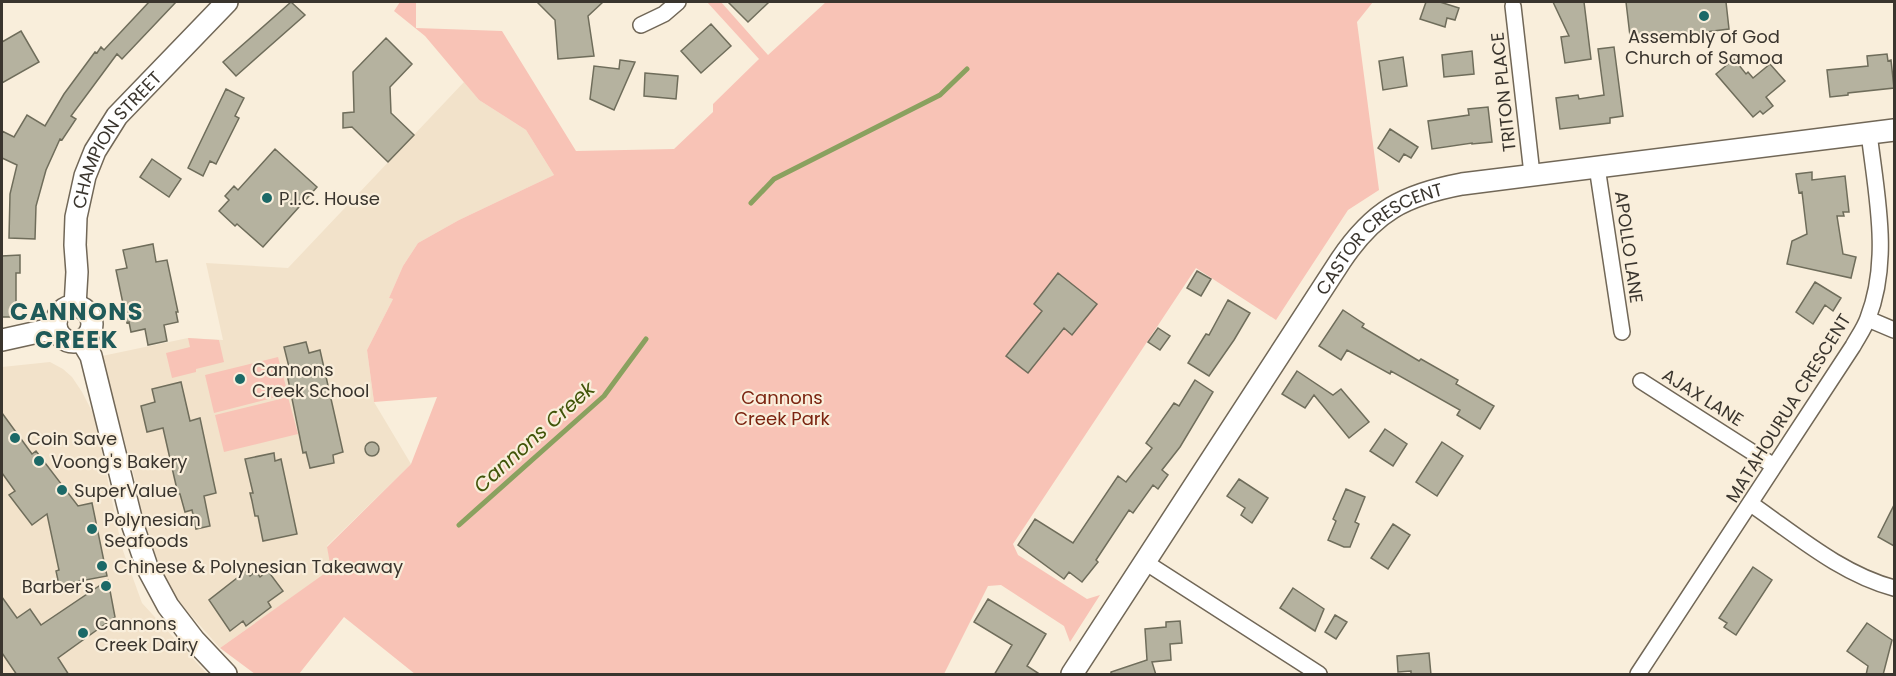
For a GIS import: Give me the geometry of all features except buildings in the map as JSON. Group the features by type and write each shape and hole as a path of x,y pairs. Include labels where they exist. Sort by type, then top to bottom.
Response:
{"street":[{"name":"CHAMPION STREET","path":"75,306 76,217 85,176 95,151 117,116 227,2"},
{"path":"641,25 664,14 678,2"},
{"name":"TRITON PLACE","path":"1514,6 1532,174"},
{"name":"CASTOR CRESCENT","path":"1072,675 1352,243 1384,212 1408,198 1433,189 1461,184 1894,130"},
{"name":"MATAHOURUA CRESCENT","path":"1638,675 1751,504 1868,319 1887,243 1869,133"},
{"name":"APOLLO LANE","path":"1597,167 1622,332"},
{"path":"75,306 85,310 92,320 91,333 82,341 69,342 59,335 56,328 59,313 69,307 75,306"},
{"path":"1868,319 1894,330"},
{"path":"2,340 56,328"},
{"path":"82,341 91,356 133,526 147,567 168,606 194,640 226,675"},
{"name":"AJAX LANE","path":"1641,381 1774,465"},
{"path":"1751,504 1849,570 1894,588"},
{"path":"1145,562 1319,675"}],"shaded area":[{"name":"Cannons Creek School","path":"464,82 479,100 526,130 554,175 459,220 418,243 403,266 389,298 393,299 367,350 374,402 411,464 327,546 332,569 220,648 171,593 145,529 134,476 102,356 188,338 223,340 206,263 288,268"},
{"path":"50,362 72,377 94,415 122,548 142,603 207,674 2,674 2,367"}],"green space":[{"name":"Cannons Creek Park","path":"400,2 416,2 416,28 502,31 576,151 674,149 713,112 713,104 759,59 707,2 721,2 768,55 826,2 1373,2 1357,22 1379,190 1348,210 1276,320 1196,268 1013,544 1018,555 1087,599 1100,595 1070,642 1064,626 1001,585 988,586 944,674 415,674 344,617 299,674 255,674 220,648 331,569 327,547 411,464 437,397 374,402 367,350 393,299 389,298 403,266 418,243 459,220 554,175 526,130 479,100 425,36 394,11"},
{"path":"188,338 219,340 224,362 172,378 166,353 190,347"},
{"path":"278,357 288,394 214,413 205,375"},
{"path":"288,397 298,434 224,452 215,415"}],"waterway":[{"name":"Cannons Creek","path":"751,203 774,179 940,95 967,69"},
{"name":"Cannons Creek","path":"459,525 604,396 646,339"}],"place":[{"name":"Assembly of God Church of Samoa","path":"1704,16"},
{"name":"P.I.C. House","path":"267,198"},
{"name":"Cannons Creek School","path":"240,379"},
{"name":"Coin Save","path":"15,438"},
{"name":"Voong's Bakery","path":"39,461"},
{"name":"SuperValue","path":"62,490"},
{"name":"Polynesian Seafoods","path":"92,529"},
{"name":"Chinese & Polynesian Takeaway","path":"102,566"},
{"name":"Barber's","path":"106,586"},
{"name":"Cannons Creek Dairy","path":"83,633"}],"district":[{"name":"CANNONS CREEK","path":"77,325"}]}
